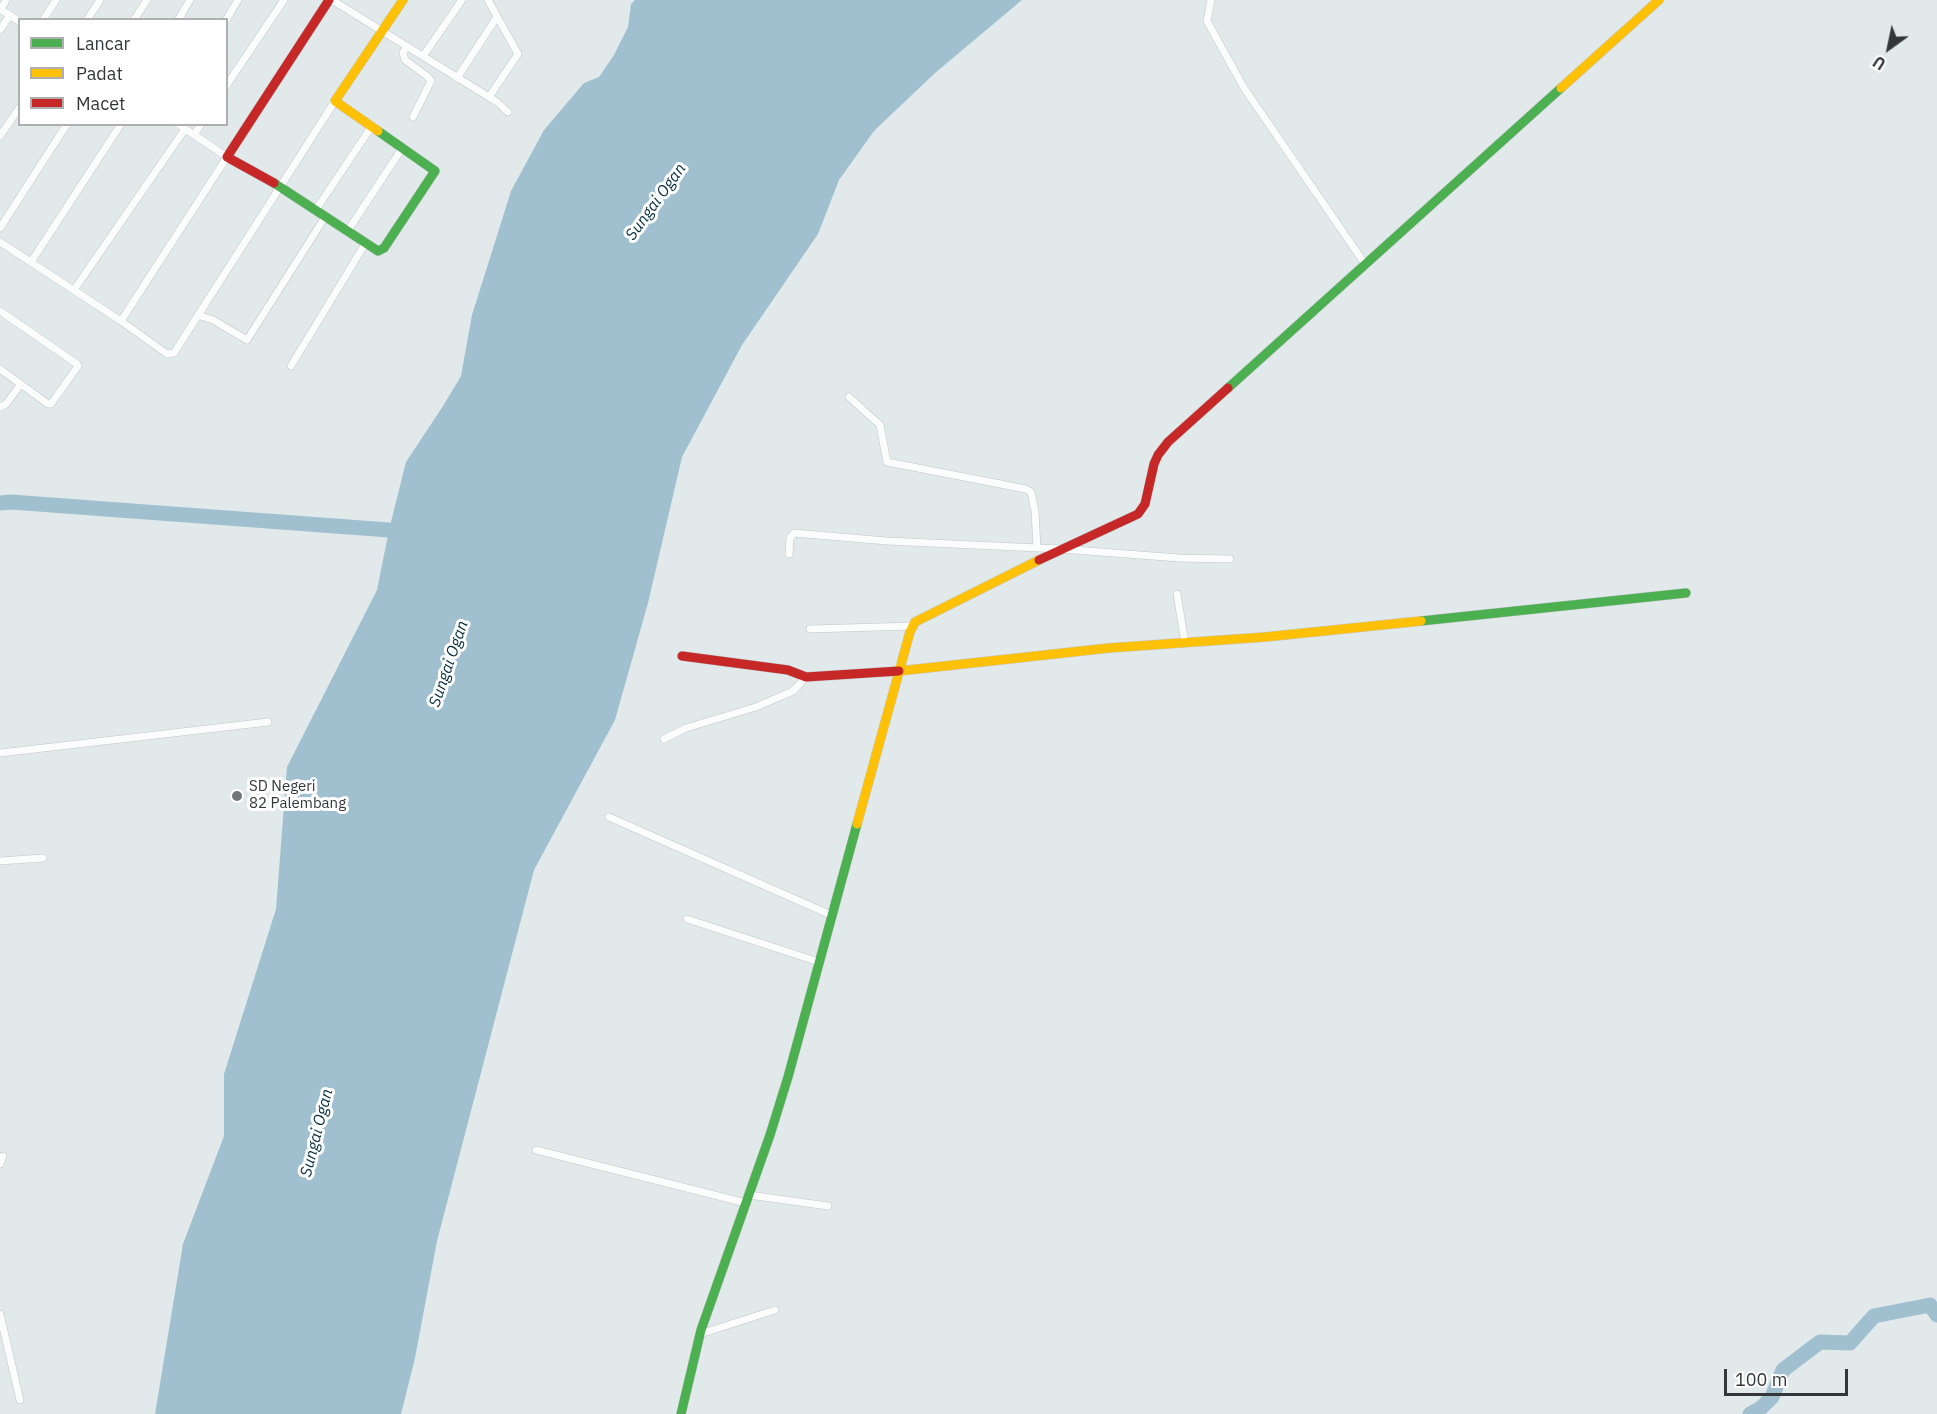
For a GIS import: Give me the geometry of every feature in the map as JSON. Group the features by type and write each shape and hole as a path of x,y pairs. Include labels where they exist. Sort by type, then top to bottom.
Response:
{"street":[{"path":"6,0 0,9 18,21"},
{"path":"44,18 56,0"},
{"path":"88,18 100,0"},
{"path":"135,18 147,0"},
{"path":"179,18 190,0"},
{"path":"227,18 238,0"},
{"path":"228,83 284,0"},
{"path":"121,321 330,0 383,30 489,97 508,112"},
{"path":"0,242 167,354 174,353 335,101 403,0"},
{"path":"423,56 462,0"},
{"path":"488,0 518,54 489,97"},
{"path":"1210,0 1207,21 1244,88 1365,264"},
{"path":"681,1414 700,1334 788,1077 904,653 915,622 1061,549 1138,514 1148,495 1154,464 1164,447 1659,0"},
{"path":"0,30 10,15"},
{"path":"457,78 497,16"},
{"path":"407,46 403,57 431,81 413,117"},
{"path":"74,290 182,127 227,157 280,187 365,244 378,251 384,248 434,173 434,169 335,101"},
{"path":"0,136 18,110"},
{"path":"0,228 66,126"},
{"path":"31,262 120,126"},
{"path":"194,135 200,126"},
{"path":"315,211 372,126"},
{"path":"347,232 403,147"},
{"path":"198,315 213,320 247,340 325,217"},
{"path":"291,366 365,244"},
{"path":"0,310 78,366 51,404 0,369"},
{"path":"0,407 6,404 21,384"},
{"path":"849,397 880,424 887,462 1029,490 1033,495 1037,548"},
{"path":"789,554 790,538 794,533 887,541 1230,559"},
{"path":"682,656 788,670 806,677 899,671 1184,640 1265,637 1686,593"},
{"path":"1177,594 1184,640"},
{"path":"810,629 912,629"},
{"path":"664,739 686,728 756,707 793,691 806,677"},
{"path":"0,753 268,722"},
{"path":"609,817 831,915"},
{"path":"0,861 43,858"},
{"path":"687,919 819,962"},
{"path":"536,1150 747,1199 828,1206"},
{"path":"0,1164 3,1156"},
{"path":"700,1334 775,1310"},
{"path":"0,1314 20,1400"}],"water":[{"name":"Sungai Ogan","path":"635,0 1022,0 935,73 874,131 839,180 818,234 742,345 682,457 648,603 615,720 534,870 437,1241 415,1358 401,1414 155,1414 183,1244 224,1136 224,1074 276,909 287,767 377,590 406,462 461,376 472,315 511,191 544,130 584,83 599,77 614,55 628,27 631,4"}],"waterway":[{"path":"0,503 389,530"},
{"path":"1750,1414 1761,1408 1772,1397 1783,1370 1820,1342 1850,1343 1874,1316 1930,1305 1937,1315"}],"traffic: fast":[{"path":"1228,388 1561,88"},
{"path":"274,183 378,251 384,248 435,171 378,131"},
{"path":"1421,621 1686,593"},
{"path":"681,1414 701,1330 770,1135 788,1077 857,824"}],"traffic: slow":[{"path":"378,131 335,101 403,0"},
{"path":"1561,88 1659,0"},
{"path":"857,824 910,632 915,622 1039,560"},
{"path":"899,671 1109,648 1265,637 1421,621"}],"traffic: jam":[{"path":"274,183 227,157 329,0"},
{"path":"1039,560 1138,514 1145,504 1158,455 1168,442 1228,388"},
{"path":"682,656 788,670 806,677 899,671"}],"place":[{"name":"SD Negeri 82 Palembang","path":"237,796"}]}
